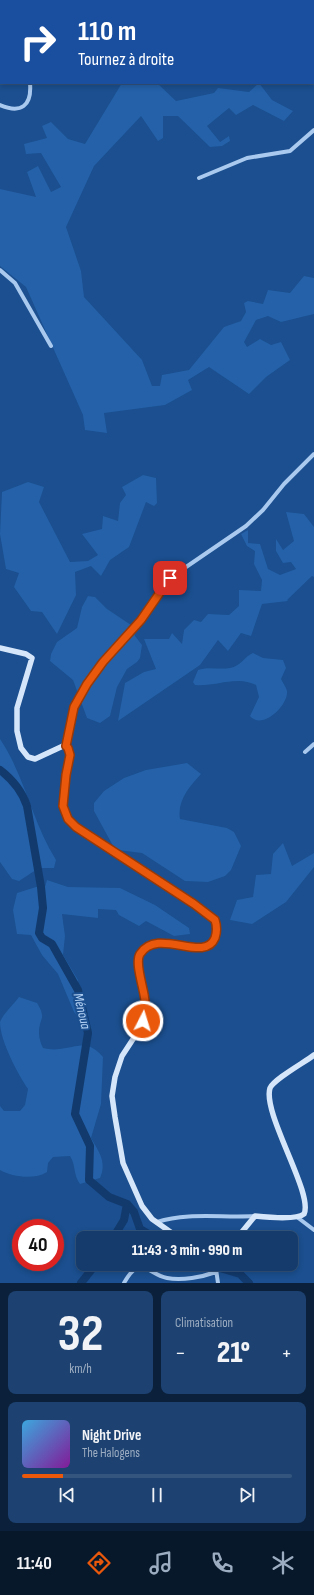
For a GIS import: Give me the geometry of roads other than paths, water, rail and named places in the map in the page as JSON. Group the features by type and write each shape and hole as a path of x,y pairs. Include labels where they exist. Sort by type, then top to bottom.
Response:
{"street":[{"path":"0,105 11,110 22,108 29,99 30,84"},
{"path":"199,178 247,158 290,151 314,130"},
{"path":"0,270 15,283 51,346"},
{"path":"169,1231 147,1213 142,1206 123,1163 112,1096 118,1066 122,1056 139,1030 144,1016 145,999 138,956 143,950 157,943 169,943 191,947 208,946 213,942 217,926 215,920 210,915 86,834 68,819 62,802 70,755 66,746 74,707 87,684 103,662 141,620 170,578 246,526 263,510 284,484 314,454"},
{"path":"0,648 26,654 32,658 17,708 17,731 23,752 28,757 35,759 60,747 66,746"},
{"path":"305,752 314,744"},
{"path":"157,1222 174,1218 213,1216 297,1217 304,1214 308,1206 306,1185 301,1167 271,1106 270,1092 274,1082 314,1055"},
{"path":"243,1231 255,1216"},
{"path":"297,1217 314,1230"},
{"path":"124,1283 133,1271"},
{"path":"154,1271 169,1278 198,1276 210,1271"},
{"path":"217,1271 218,1283"}],"waterway":[{"name":"Ménoua","path":"0,770 16,786 27,806 41,887 43,908 39,933 42,938 52,944 78,990 88,1033 75,1114 90,1146 89,1180 109,1197 127,1204 134,1212 140,1229 143,1231"},
{"path":"117,1231 124,1220 127,1204"},
{"path":"81,1283 90,1271"},
{"name":"Ménoua","path":"230,1271 240,1274 249,1283"}]}
